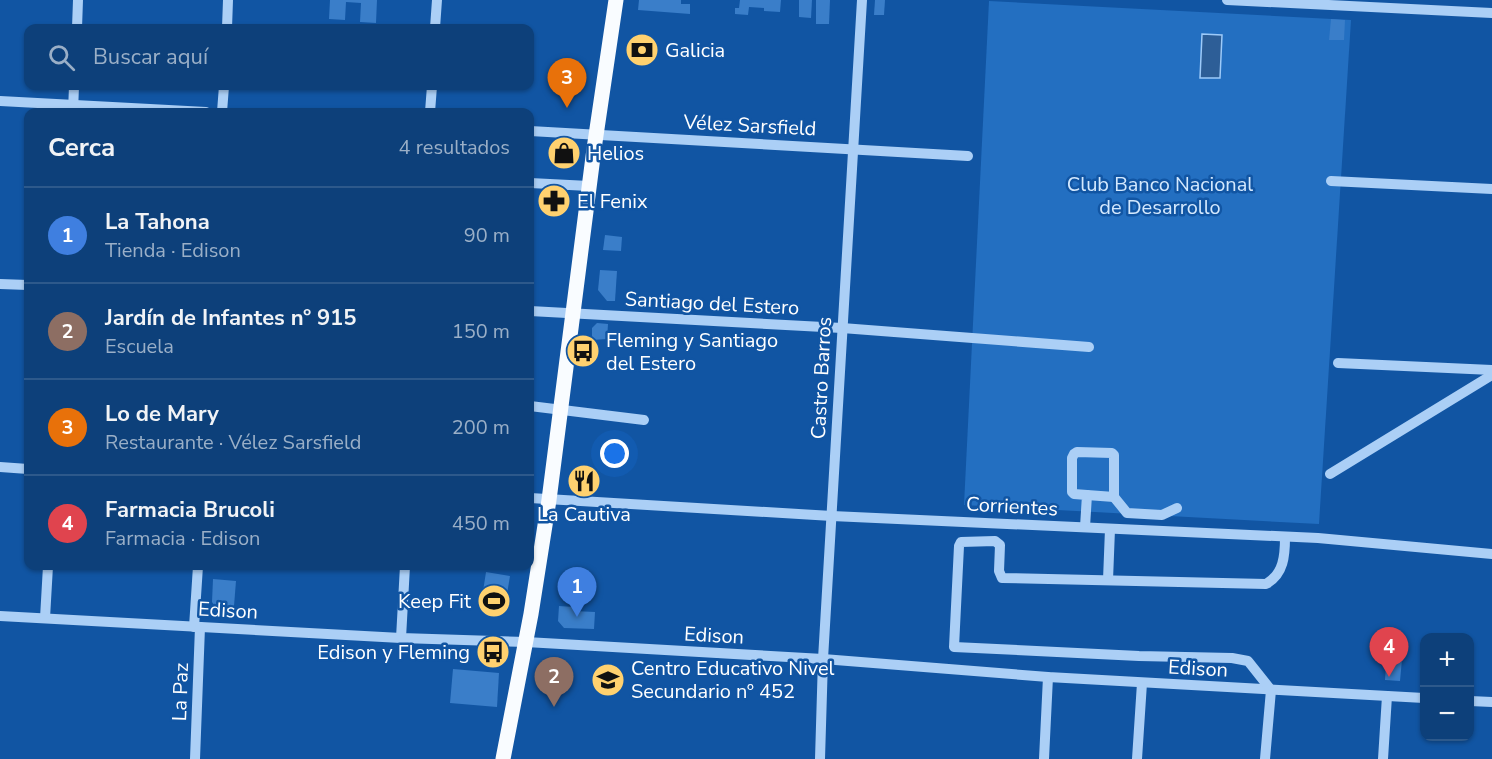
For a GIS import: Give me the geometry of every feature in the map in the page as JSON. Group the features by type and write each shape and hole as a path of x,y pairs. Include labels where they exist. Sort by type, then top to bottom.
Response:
{"main road":[{"path":"503,759 531,614 549,500 589,186 616,0"}],"street":[{"path":"77,24 78,0"},
{"path":"227,24 228,0"},
{"path":"435,24 437,0"},
{"name":"Castro Barros","path":"820,759 842,328 862,0"},
{"path":"1227,0 1316,2 1492,13"},
{"path":"73,108 74,90"},
{"path":"222,108 224,90"},
{"path":"430,108 432,90"},
{"path":"0,101 64,108"},
{"name":"Vélez Sarsfield","path":"534,131 968,156"},
{"path":"1331,181 1492,189"},
{"path":"534,183 589,186"},
{"path":"0,284 24,285"},
{"name":"Santiago del Estero","path":"534,311 842,328 1089,347"},
{"path":"1338,363 1492,370"},
{"path":"1330,474 1492,375"},
{"path":"534,407 644,420"},
{"path":"1113,496 1072,492 1074,454 1077,452 1112,453 1114,455 1113,496 1127,513 1162,515 1178,508"},
{"path":"0,467 24,469"},
{"path":"1085,528 1087,495"},
{"name":"Corrientes","path":"534,498 832,516 1318,538 1492,554"},
{"path":"1108,580 1110,529"},
{"path":"1265,759 1271,690 1248,661 1243,659 954,647 958,546 961,542 995,541 998,543 1000,545 999,571 1002,578 1266,584 1272,580 1283,565 1285,537"},
{"path":"45,618 48,570"},
{"name":"La Paz","path":"195,759 198,570"},
{"path":"401,638 405,570"},
{"name":"Edison","path":"0,616 824,659 1048,677 1420,698"},
{"path":"1044,759 1048,677"},
{"path":"1137,759 1142,682"},
{"path":"1383,759 1387,696"},
{"path":"1474,701 1492,702"}],"green space":[{"name":"Club Banco Nacional de Desarrollo","path":"989,1 1351,20 1319,524 964,505"}],"shaded area":[{"path":"1202,34 1222,35 1220,78 1200,78"}],"building":[{"path":"330,0 377,0 376,23 360,22 361,3 346,2 345,20 329,19"},
{"path":"639,0 681,0 681,4 690,4 690,14 638,10"},
{"path":"740,0 781,0 780,12 749,7 748,15 735,14 735,8 739,8"},
{"path":"799,0 812,0 811,18 799,17"},
{"path":"816,0 830,0 829,24 816,24"},
{"path":"875,0 885,0 884,15 874,15"},
{"path":"1331,19 1345,20 1344,40 1329,40"},
{"path":"605,235 622,237 621,251 603,250"},
{"path":"600,270 617,271 615,301 607,301 598,290"},
{"path":"597,323 608,324 607,339 592,340 592,328"},
{"path":"486,572 510,576 505,606 481,604"},
{"path":"213,579 236,581 234,606 214,605 212,602"},
{"path":"559,606 574,607 574,611 595,612 594,629 564,628 558,621"},
{"path":"1388,637 1404,638 1400,681 1385,680"},
{"path":"453,669 499,673 497,707 450,703"}],"place":[{"name":"Galicia","path":"642,50"},
{"name":"Lo de Mary","path":"567,108"},
{"name":"Helios","path":"564,153"},
{"name":"El Fenix","path":"554,201"},
{"name":"Fleming y Santiago del Estero","path":"583,351"},
{"name":"La Cautiva","path":"584,481"},
{"name":"Keep Fit","path":"494,601"},
{"name":"La Tahona","path":"577,617"},
{"name":"Edison y Fleming","path":"493,652"},
{"name":"Farmacia Brucoli","path":"1389,677"},
{"name":"Centro Educativo Nivel Secundario nº 452","path":"608,680"},
{"name":"Jardín de Infantes nº 915","path":"554,707"}]}
